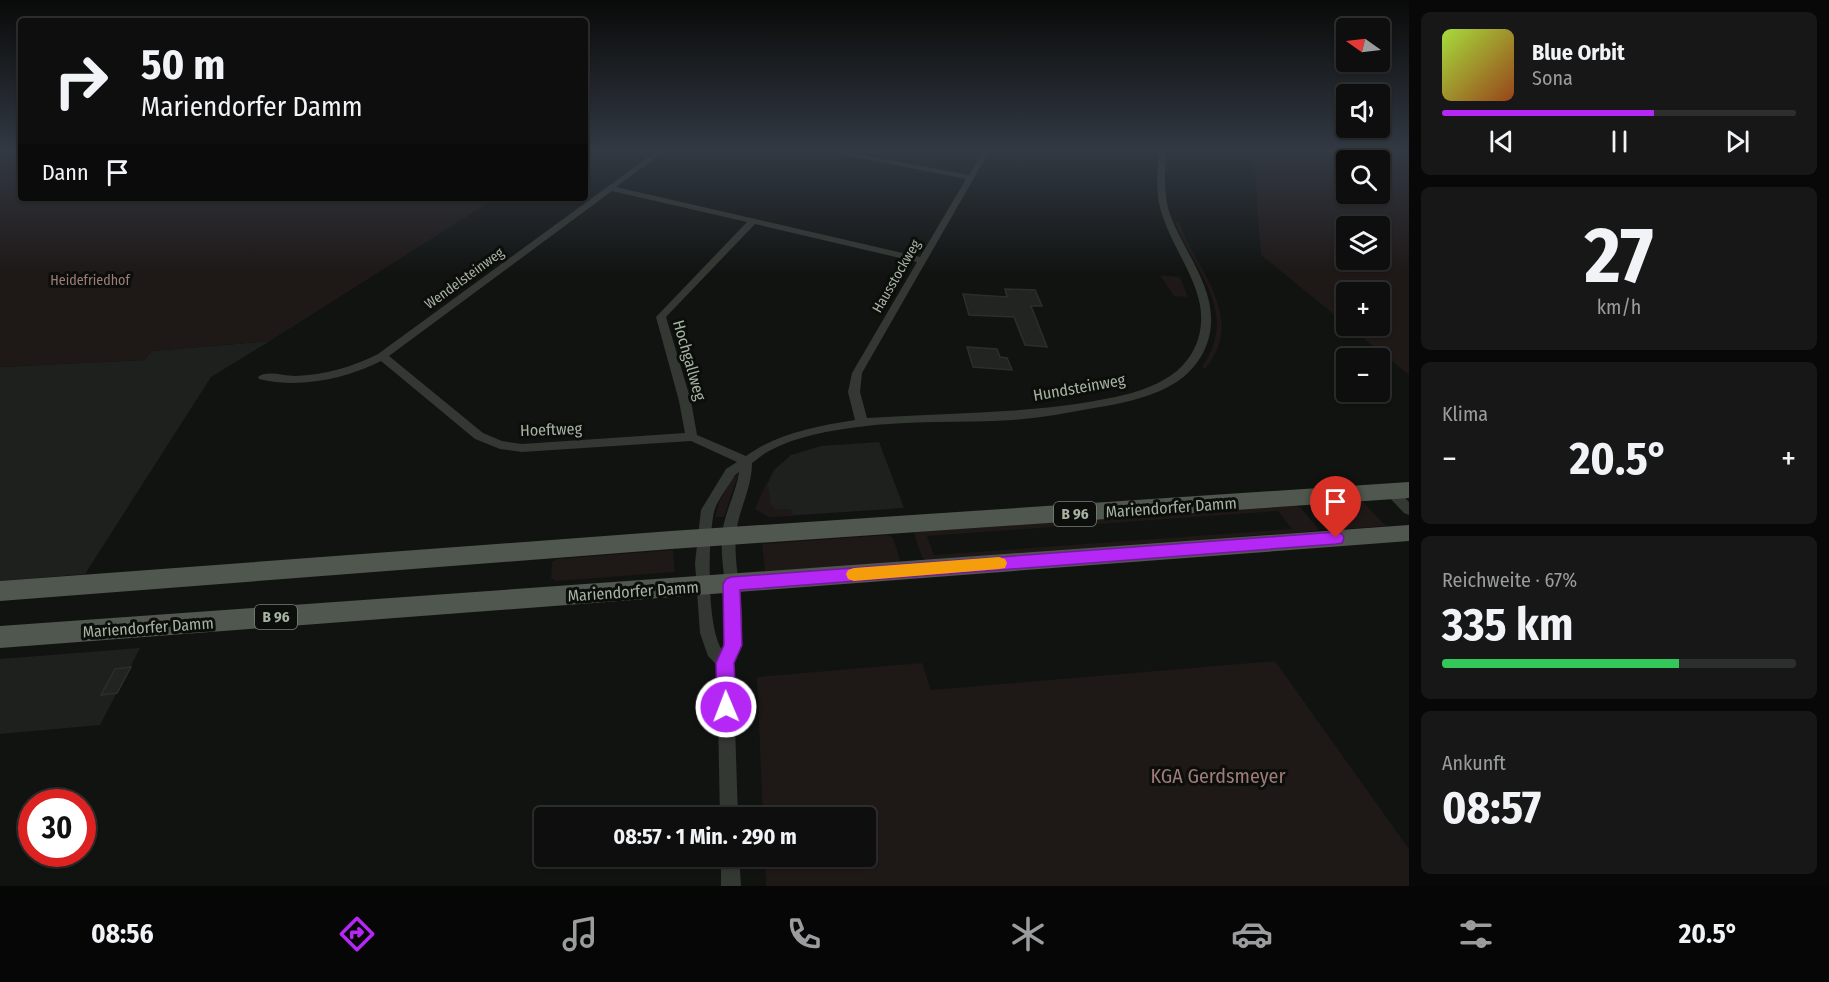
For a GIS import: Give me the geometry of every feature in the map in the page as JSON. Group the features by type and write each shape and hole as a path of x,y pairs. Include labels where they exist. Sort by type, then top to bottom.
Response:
{"main road":[{"name":"Mariendorfer Damm","path":"0,591 729,537 1400,491"},
{"name":"Mariendorfer Damm","path":"0,637 1409,533"}],"street":[{"name":"Wendelsteinweg","path":"263,377 275,379 334,375 356,369 382,356 605,191"},
{"path":"625,191 922,260"},
{"name":"Hausstockweg","path":"862,423 854,392 857,373 962,191"},
{"name":"Hundsteinweg","path":"725,663 712,649 701,539 710,507 722,480 730,470 759,450 793,435 862,423 1022,415 1125,399 1169,382 1188,366 1206,339 1207,315 1201,291 1166,216 1163,191"},
{"name":"Hochgallweg","path":"692,437 685,401 661,317 753,221"},
{"name":"Hoeftweg","path":"382,356 473,433 500,445 522,448 692,437 746,461"},
{"path":"729,807 725,663 733,645 729,537 735,506 747,476 746,461"},
{"path":"1400,491 1409,510"},
{"path":"730,867 731,886"}],"shaded area":[{"path":"270,341 211,377 85,574 0,581 0,367 144,360 152,351"},
{"path":"879,442 904,508 769,517 755,509 774,470 791,455 821,446"},
{"path":"140,648 100,725 0,734 0,659"}],"green space":[{"name":"Heidefriedhof","path":"0,191 18,191 18,201 491,201 270,341 152,351 144,360 0,367"},
{"path":"1256,191 1336,191 1336,204 1390,204 1390,191 1409,191 1409,375 1390,360 1390,348 1375,348 1360,336 1390,336 1390,282 1336,282 1336,316 1261,255"},
{"path":"1175,222 1179,222 1206,276 1220,313 1221,331 1217,350 1205,369 1202,367 1213,347 1217,328 1215,310 1210,293"},
{"path":"1160,275 1180,277 1188,297 1174,296"},
{"path":"738,475 724,517 715,517 720,500 733,476"},
{"path":"767,481 771,505 774,509 790,509 794,516 769,517 755,509"},
{"path":"1362,501 1386,526 1341,529 1319,507 1321,504"},
{"path":"1295,505 1301,508 1317,527 1317,531 926,560 922,557 914,534","holes":["1278,511 1292,529 934,555 927,536"]},
{"path":"888,535 893,538 900,559 898,562 765,572 762,544"},
{"path":"673,550 675,572 556,581 551,578 552,562 557,559"},
{"name":"KGA Gerdsmeyer","path":"1275,661 1409,849 1409,886 766,886 765,867 876,867 876,807 763,807 757,677 922,663 931,690"}],"building":[{"path":"1005,289 1035,290 1042,306 1031,306 1047,347 1025,345 1014,317 969,315 963,294 1007,297"},
{"path":"967,347 997,349 1000,357 1007,358 1012,370 973,367"},
{"path":"131,667 117,693 101,695 115,669"}],"slow traffic":[{"path":"854,574 999,563"}],"route":[{"path":"726,707 725,663 733,645 731,584 1336,538"}]}
